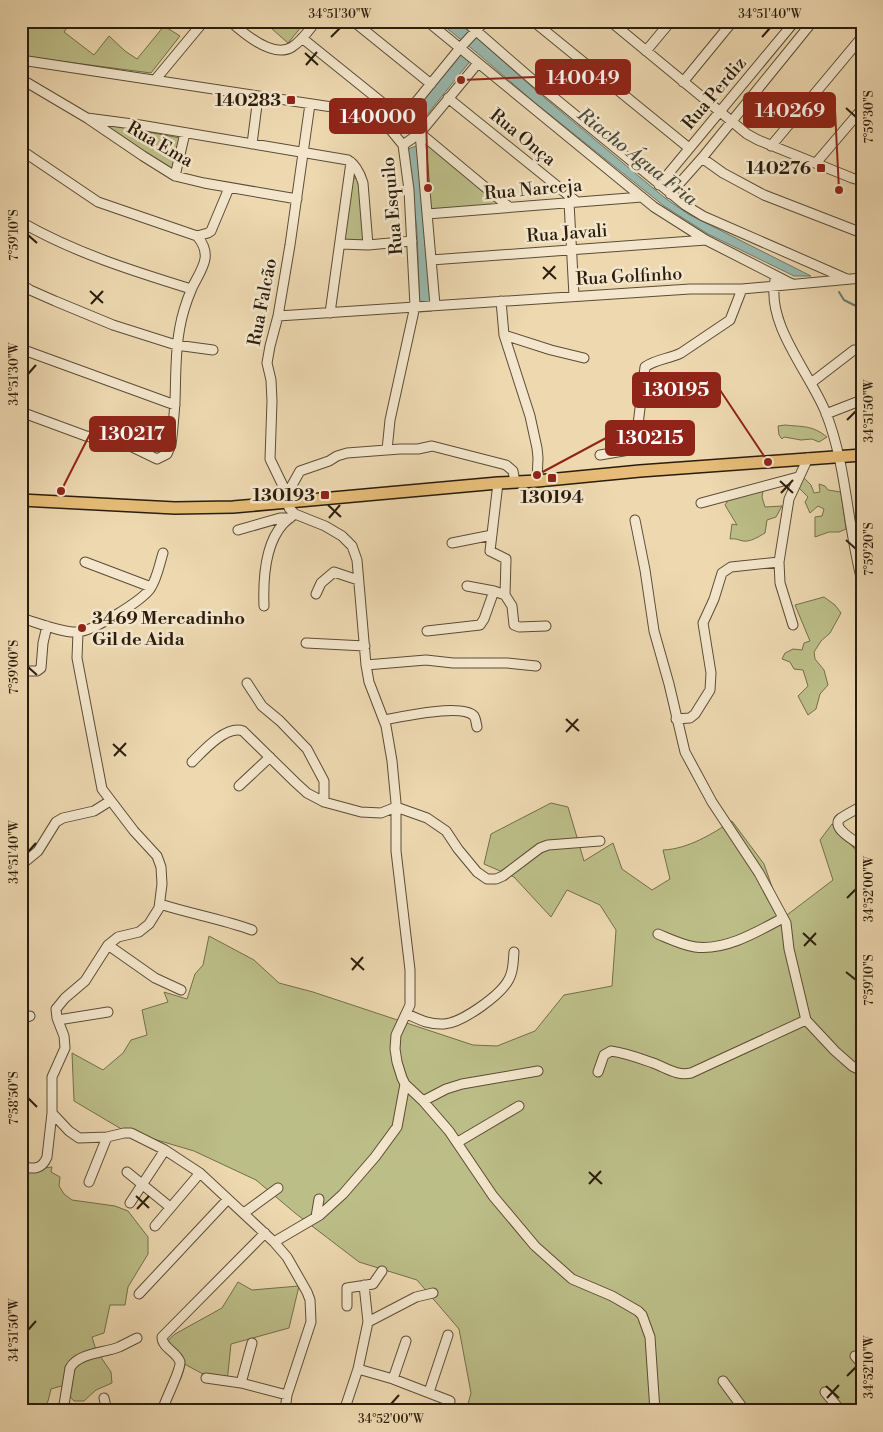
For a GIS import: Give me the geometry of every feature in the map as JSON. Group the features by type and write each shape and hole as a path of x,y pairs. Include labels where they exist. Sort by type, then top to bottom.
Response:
{"main road":[{"path":"21,500 175,508 233,507 286,500 862,455"}],"street":[{"path":"155,80 204,21"},
{"path":"230,21 256,42 282,50 291,48 316,21"},
{"path":"353,21 431,84"},
{"path":"427,21 670,218 706,240 793,284"},
{"path":"465,21 475,32 670,194 703,216 850,280"},
{"path":"390,128 402,119 485,21"},
{"path":"533,21 690,148"},
{"path":"610,21 747,134 771,146 862,181"},
{"path":"646,51 671,21"},
{"path":"683,82 733,21"},
{"name":"Rua Perdiz","path":"659,186 795,21"},
{"name":"Rua Perdiz","path":"670,194 702,158 813,21"},
{"path":"771,146 862,37"},
{"path":"302,38 509,207"},
{"name":"Rua Esquilo","path":"21,60 352,110 368,115 390,128 403,146 409,190 416,306 390,420 387,450"},
{"path":"403,146 420,133 476,61"},
{"name":"Rua Ema","path":"21,79 87,118 175,176 229,188 297,199"},
{"path":"252,144 258,97"},
{"name":"Rua Onça","path":"448,98 573,202"},
{"name":"Rua Falcão","path":"292,516 284,488 270,459 272,401 268,363 270,346 278,316 297,199 310,104"},
{"path":"816,163 862,109"},
{"path":"87,118 345,159 351,162 357,169 363,183 368,245"},
{"path":"175,176 185,133"},
{"name":"Rua Esquilo","path":"420,133 434,305"},
{"path":"21,150 98,202 197,236 202,242 206,260 184,311 176,345 172,444 167,454 157,459 126,444 86,436 21,412"},
{"path":"702,158 723,173 764,195 862,233"},
{"path":"330,312 351,162"},
{"path":"197,236 211,231 229,188"},
{"name":"Rua Narceja","path":"427,214 642,197"},
{"path":"573,202 571,248 574,296"},
{"path":"21,222 81,252 140,274 192,289"},
{"name":"Rua Javali","path":"431,260 571,248 706,240"},
{"path":"340,244 368,245 412,241"},
{"path":"772,272 775,279 773,285 777,317 826,414 839,457 853,543 862,581"},
{"name":"Rua Golfinho","path":"278,316 690,289 742,289 862,278"},
{"path":"21,284 30,290 113,325 176,345 213,350"},
{"path":"600,455 635,449 645,367 681,353 730,320 742,289"},
{"path":"501,301 504,335 530,416 538,458 537,481"},
{"path":"504,335 584,358"},
{"path":"21,349 175,405"},
{"path":"811,384 854,350"},
{"path":"826,414 862,400"},
{"path":"286,500 299,472 337,456 347,453 418,449 432,446 506,465 513,471 515,482"},
{"path":"793,625 780,583 779,562 789,499 808,458"},
{"path":"701,503 798,477"},
{"path":"498,483 490,551 506,559 505,594 512,606 514,626 546,626"},
{"path":"264,606 263,588 269,554 277,533 292,516"},
{"path":"238,530 292,516 325,526 349,542 357,560 369,682 384,720 390,741 392,761 396,807 396,851 410,970 410,1004 407,1014 397,1029 395,1049 397,1062 405,1084 423,1101 458,1142 493,1196 549,1259 572,1279 612,1296 642,1315 650,1337 655,1411"},
{"path":"635,520 654,631 685,752 712,802 759,874 783,918 806,1020 835,1051 852,1066 862,1070"},
{"path":"452,543 492,535"},
{"path":"21,618 47,626 78,632 99,624 138,602 156,578 163,553"},
{"path":"85,562 151,587"},
{"path":"676,719 685,719 695,714 710,690 712,673 703,623 714,599 722,573 731,567 779,562"},
{"path":"316,594 321,583 334,572 358,580"},
{"path":"467,586 505,594"},
{"path":"426,631 480,625 494,591"},
{"path":"21,671 37,671 41,668 43,643 47,626"},
{"path":"21,1167 34,1168 43,1166 48,1152 52,1113 52,1077 65,1048 64,1036 56,1013 58,1006 85,981 108,945 118,937 142,930 154,918 160,904 162,884 160,862 102,789 77,658 78,632"},
{"path":"306,643 365,646"},
{"path":"366,666 426,660 453,663 507,663 536,666"},
{"path":"246,683 262,706 280,721 307,749 324,781 324,802"},
{"path":"384,720 449,710 472,714 477,727"},
{"path":"192,762 210,745 234,729 243,731 307,793 324,802 361,812 381,813 396,807 427,818 446,831 477,872 487,878 496,879 503,876 540,848 548,845 600,840"},
{"path":"239,786 270,757"},
{"path":"21,865 38,851 56,822 63,818 99,809 110,801"},
{"path":"862,806 840,819 837,824 842,832 862,846"},
{"path":"160,904 190,914 218,918 252,930"},
{"path":"658,934 684,945 710,947 734,941 783,918"},
{"path":"108,945 155,978 181,990"},
{"path":"407,1014 427,1023 435,1024 446,1024 462,1019 486,1002 509,980 514,952"},
{"path":"58,1020 108,1012"},
{"path":"598,1072 604,1055 611,1051 637,1057 675,1073 691,1073 806,1020"},
{"path":"423,1101 446,1089 462,1084 538,1071"},
{"path":"274,1242 316,1218 344,1194 398,1128 405,1084"},
{"path":"458,1142 519,1106"},
{"path":"52,1113 69,1131 79,1138 107,1138 128,1133 164,1150 200,1173 265,1233 287,1257 307,1292 311,1313 309,1331 287,1395 285,1411"},
{"path":"89,1182 107,1138"},
{"path":"130,1203 164,1150"},
{"path":"128,1172 170,1207"},
{"path":"155,1226 200,1173"},
{"path":"244,1213 278,1188"},
{"path":"316,1218 319,1198"},
{"path":"139,1294 228,1199"},
{"path":"162,1411 180,1366 177,1356 163,1342 162,1337 265,1233"},
{"path":"347,1306 347,1289 375,1283 382,1271"},
{"path":"344,1411 358,1369 368,1322 364,1285"},
{"path":"368,1322 416,1297 433,1293"},
{"path":"429,1392 448,1335"},
{"path":"63,1411 70,1368 73,1363 82,1357 119,1347 137,1338"},
{"path":"393,1380 406,1341"},
{"path":"241,1383 252,1343"},
{"path":"855,1356 862,1364"},
{"path":"358,1369 429,1392 450,1401"},
{"path":"206,1378 241,1383 287,1395"},
{"path":"724,1381 745,1411"},
{"path":"825,1392 841,1411"},
{"path":"104,1398 107,1411"}],"green space":[{"path":"21,21 72,21 64,32 94,55 109,36 137,59 164,26 180,36 151,73 21,56"},
{"path":"263,21 306,21 288,43"},
{"path":"95,122 180,138 172,171"},
{"path":"425,140 503,204 430,212"},
{"path":"353,178 359,179 364,241 343,242"},
{"path":"778,426 812,428 827,437 819,442 812,439 801,440 784,437 782,439 779,435"},
{"path":"803,477 811,485 814,493 820,492 819,484 825,486 828,490 841,492 846,529 815,537 815,517 822,516 824,509 818,506 810,513 805,502 808,497 797,486"},
{"path":"763,491 762,497 765,507 782,506 776,517 767,520 765,533 749,541 730,539 732,524 737,525 725,505 729,499"},
{"path":"824,597 835,605 841,613 830,633 821,641 814,652 815,659 824,670 828,685 820,694 816,709 808,715 798,696 808,686 803,670 794,669 790,662 782,659 785,653 793,649 802,650 804,643 810,641 795,605"},
{"path":"551,803 568,807 584,861 613,843 622,869 652,890 670,879 663,850 691,844 732,821 764,864 783,918 833,880 820,840 832,824 862,857 862,1411 466,1411 471,1393 459,1329 417,1280 359,1262 295,1213 256,1180 194,1151 123,1130 74,1101 72,1053 103,1070 123,1053 131,1040 147,1035 142,1010 168,1002 164,992 187,999 195,974 203,965 209,936 254,960 279,983 313,992 473,1045 497,1046 535,1031 564,995 612,986 616,930 600,905 567,890 551,917 514,877 484,864 491,834"},
{"path":"52,1167 51,1172 60,1177 59,1186 64,1194 72,1200 115,1206 128,1211 148,1237 148,1254 128,1287 125,1305 110,1305 104,1333 92,1337 96,1350 111,1372 112,1383 96,1390 84,1401 74,1401 61,1386 51,1389 43,1411 33,1403 27,1411 21,1401 21,1171"},
{"path":"238,1282 252,1290 299,1286 289,1328 231,1344 227,1382 201,1373 179,1361 164,1344 175,1334 222,1308"}],"water":[{"path":"438,21 458,21 540,94 665,198 688,214 811,276 794,276 708,234 664,206 534,102"},
{"path":"462,52 471,60 418,126 409,119"},
{"path":"419,145 432,311 420,312 417,231 408,149"}],"waterway":[{"name":"Riacho Água Fria","path":"839,292 844,300 862,309"}],"place":[{"name":"140049","path":"461,80"},
{"name":"140283","path":"291,100"},
{"name":"140276","path":"821,168"},
{"name":"140000","path":"428,188"},
{"name":"140269","path":"839,190"},
{"name":"130195","path":"768,462"},
{"name":"130215","path":"537,475"},
{"name":"130194","path":"552,478"},
{"name":"130217","path":"61,491"},
{"name":"130193","path":"325,495"},
{"name":"3469 Mercadinho Gil de Aida","path":"82,628"}]}
